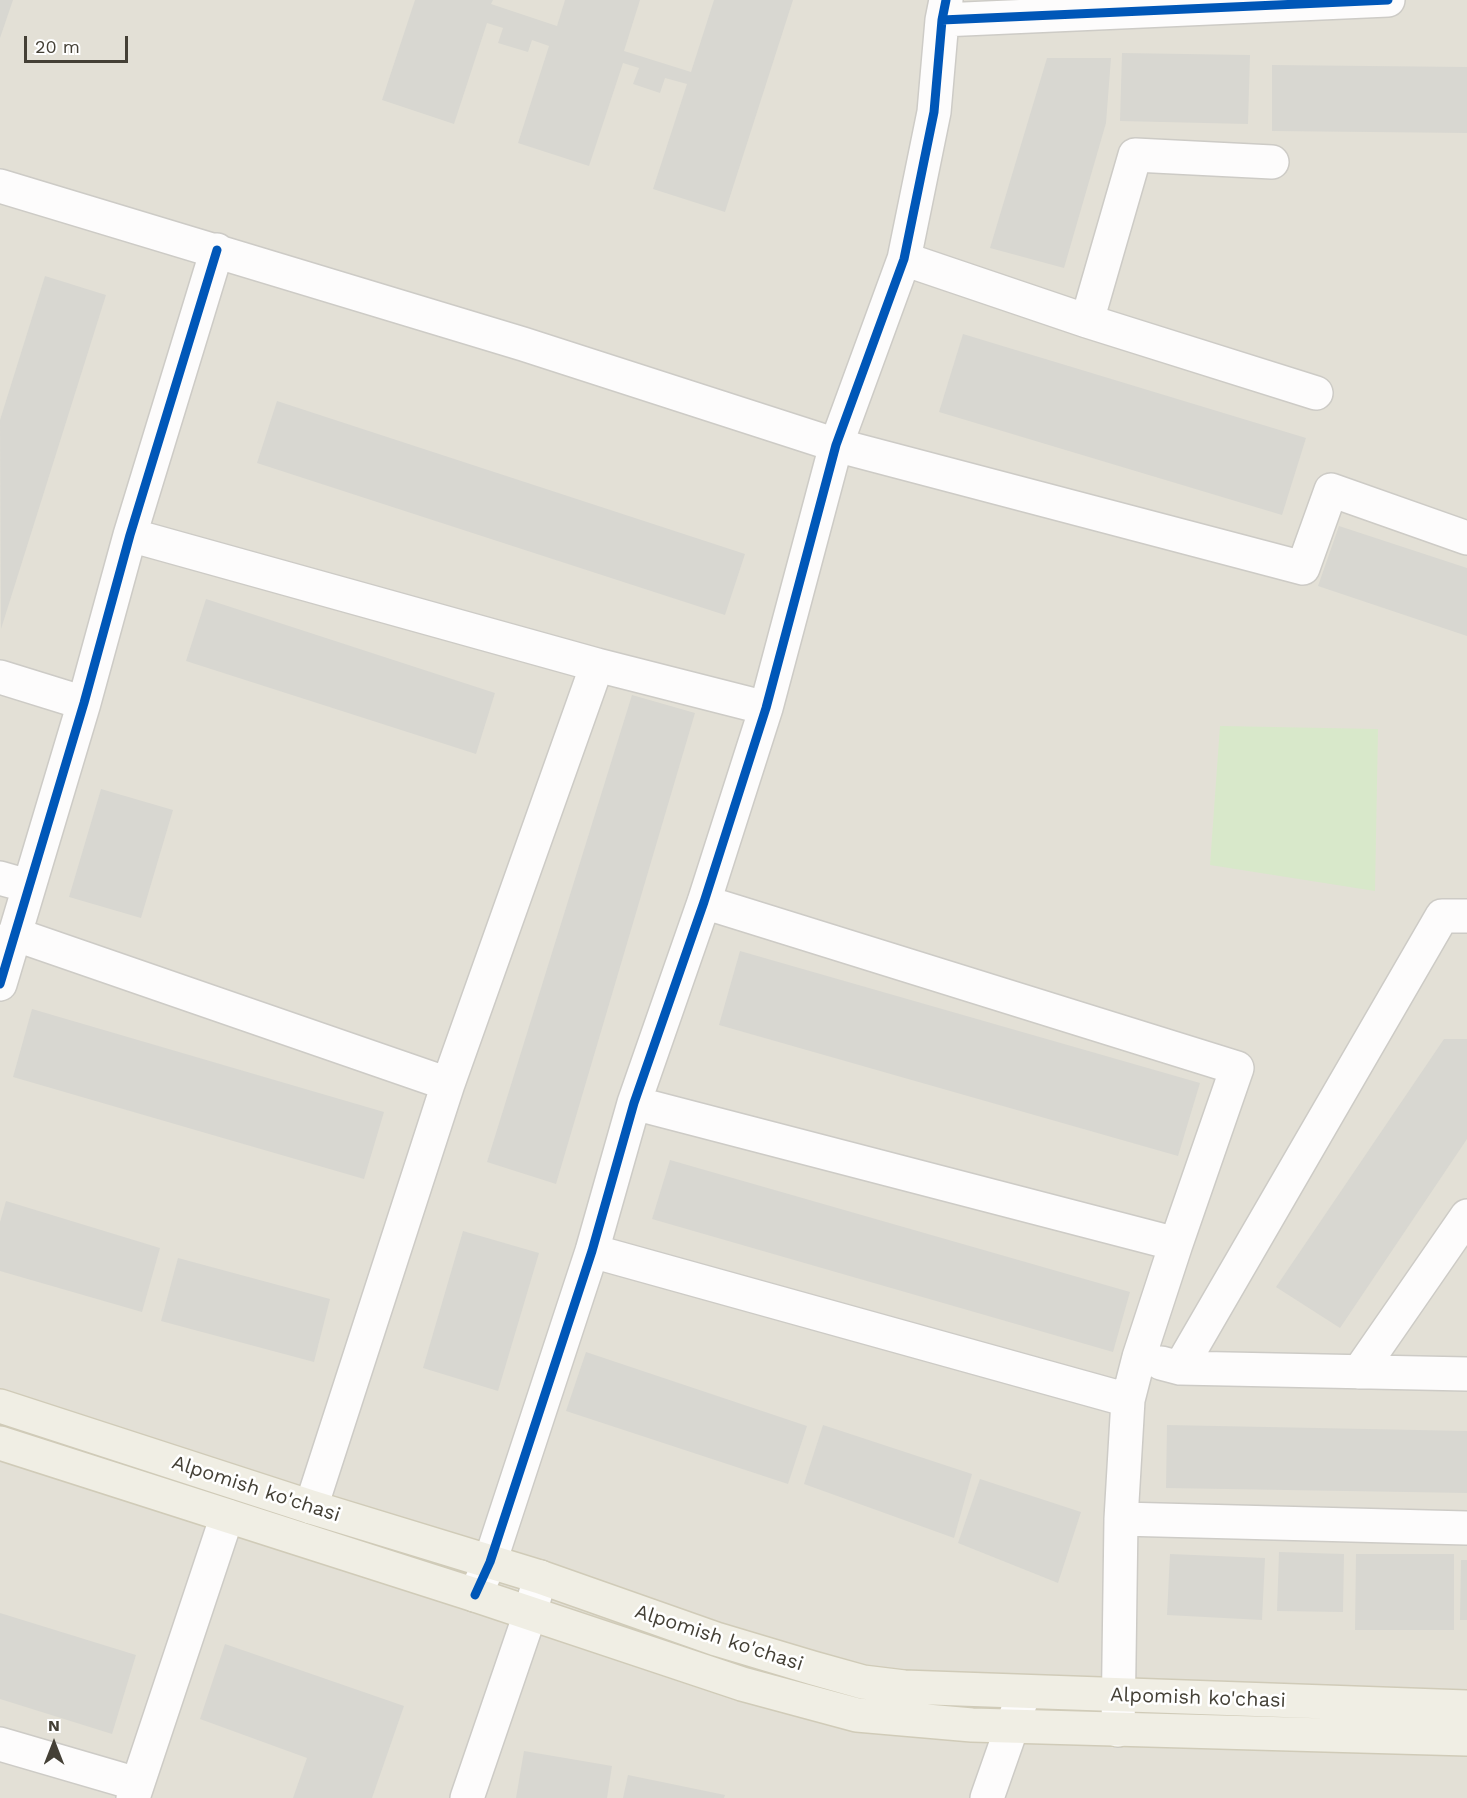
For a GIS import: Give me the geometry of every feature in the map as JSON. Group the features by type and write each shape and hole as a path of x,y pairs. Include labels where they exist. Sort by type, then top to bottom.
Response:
{"main road":[{"name":"Alpomish ko'chasi","path":"0,1406 311,1507 540,1577 716,1639 863,1682 904,1687 1467,1707"},
{"path":"0,1443 475,1595 742,1684 857,1715 972,1725 1467,1739"}],"street":[{"path":"475,1595 490,1562 592,1251 634,1103 704,902 766,708 837,445 904,259 934,112 944,10 1388,0"},
{"path":"1087,321 1135,155 1272,162"},
{"path":"0,186 523,344 837,445 1303,568 1331,490 1467,538"},
{"path":"0,984 14,934 14,882 84,704 130,535 217,250"},
{"path":"904,259 1087,321 1316,393"},
{"path":"130,535 597,665 766,708"},
{"path":"311,1507 448,1084 597,665"},
{"path":"0,676 84,704"},
{"path":"704,902 1237,1068 1176,1244 1139,1358 1128,1400 1121,1519 1118,1730"},
{"path":"1180,1368 1442,916 1467,916"},
{"path":"14,934 448,1084"},
{"path":"634,1103 1176,1244"},
{"path":"1359,1372 1467,1216"},
{"path":"592,1251 1128,1400"},
{"path":"1139,1358 1180,1368 1467,1374"},
{"path":"0,1744 135,1791 227,1516"},
{"path":"1121,1519 1467,1528"},
{"path":"467,1798 530,1614 540,1577"},
{"path":"987,1798 1024,1691"}],"shaded area":[{"path":"0,0 1467,0 1467,1798 0,1798"}],"green space":[{"path":"1220,726 1378,729 1375,891 1210,865"}],"building":[{"path":"0,0 13,0 0,38"},
{"path":"415,0 493,0 491,4 557,26 565,0 640,0 624,51 691,72 714,0 793,0 725,212 653,189 687,84 665,78 660,93 633,84 639,68 623,63 589,166 518,143 549,46 532,40 528,52 498,43 503,28 487,23 454,124 382,100"},
{"path":"1122,53 1250,55 1248,124 1120,121"},
{"path":"1047,58 1111,58 1106,123 1064,268 990,248"},
{"path":"1272,65 1467,67 1467,133 1272,131"},
{"path":"45,276 106,295 1,629 0,420"},
{"path":"963,334 1306,438 1282,515 939,412"},
{"path":"277,401 745,554 725,615 257,463"},
{"path":"1339,526 1467,568 1467,636 1318,586"},
{"path":"206,599 495,693 476,754 186,661"},
{"path":"632,695 695,713 556,1184 487,1162"},
{"path":"101,789 173,810 141,918 69,897"},
{"path":"740,951 1200,1083 1178,1156 719,1025"},
{"path":"32,1009 384,1112 364,1179 13,1077"},
{"path":"1444,1039 1467,1039 1467,1139 1340,1328 1276,1287"},
{"path":"670,1160 1130,1292 1113,1352 652,1219"},
{"path":"6,1201 160,1248 142,1312 0,1271 0,1222"},
{"path":"463,1231 539,1253 498,1391 423,1368"},
{"path":"178,1258 330,1299 314,1362 161,1321"},
{"path":"586,1352 807,1426 788,1484 566,1411"},
{"path":"823,1425 972,1474 954,1538 804,1484"},
{"path":"1167,1425 1467,1431 1467,1493 1166,1488"},
{"path":"980,1479 1081,1512 1058,1583 958,1543"},
{"path":"1279,1552 1344,1554 1343,1612 1277,1611"},
{"path":"1170,1554 1265,1558 1262,1620 1167,1615"},
{"path":"1356,1554 1454,1554 1454,1630 1355,1630"},
{"path":"1461,1560 1467,1560 1467,1620 1460,1620"},
{"path":"0,1613 136,1655 112,1734 0,1699"},
{"path":"225,1644 404,1706 372,1798 293,1798 307,1758 200,1719"},
{"path":"524,1751 612,1766 607,1798 516,1798"},
{"path":"628,1775 725,1795 724,1798 623,1798"}],"cycle path":[{"path":"475,1595 490,1562 592,1251 634,1103 704,902 766,708 836,445 904,259 934,112 942,20 946,0"},
{"path":"942,20 1388,0"},
{"path":"0,984 84,703 130,535 217,250"}]}
